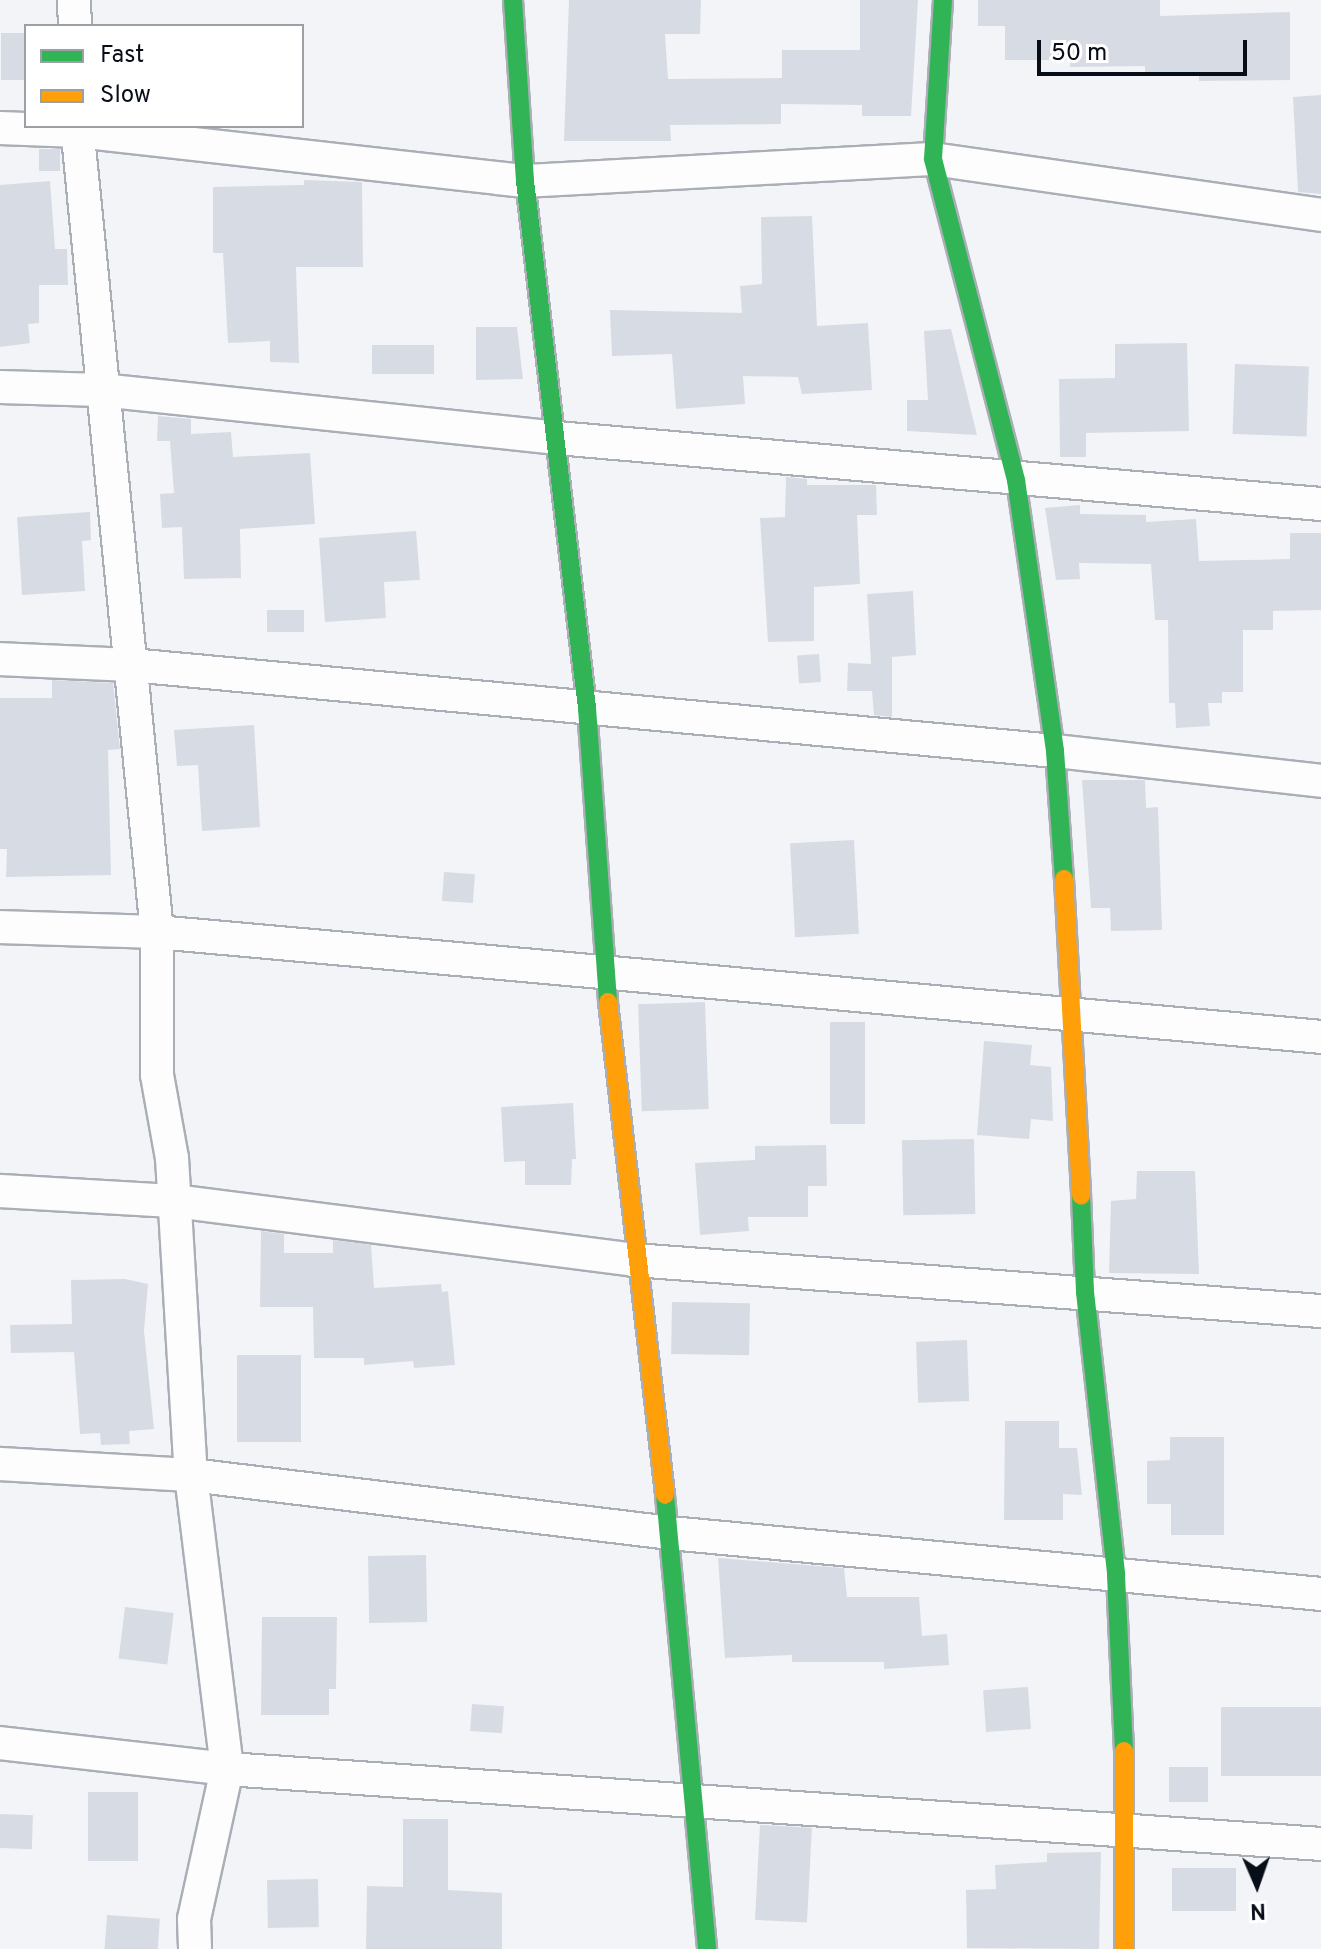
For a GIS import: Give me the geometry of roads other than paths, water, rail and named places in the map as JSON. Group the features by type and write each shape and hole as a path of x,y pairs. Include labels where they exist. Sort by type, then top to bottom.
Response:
{"street":[{"path":"74,0 75,24"},
{"path":"513,0 525,181 587,708 605,970 634,1260 670,1533 707,1949"},
{"path":"943,0 933,159 1016,480 1055,751 1074,1014 1085,1292 1116,1575 1127,1832 1124,1949"},
{"path":"0,128 78,128 525,181 933,159 1321,215"},
{"path":"78,128 101,390 157,932 157,1075 174,1201 191,1475 227,1769 194,1919 195,1949"},
{"path":"0,387 101,390 557,438 1321,504"},
{"path":"0,659 131,665 1055,751 1321,781"},
{"path":"0,927 157,932 605,970 1321,1037"},
{"path":"0,1191 174,1201 634,1260 1321,1311"},
{"path":"0,1464 191,1475 670,1533 1321,1594"},
{"path":"0,1743 227,1769 693,1798 1321,1844"}]}
